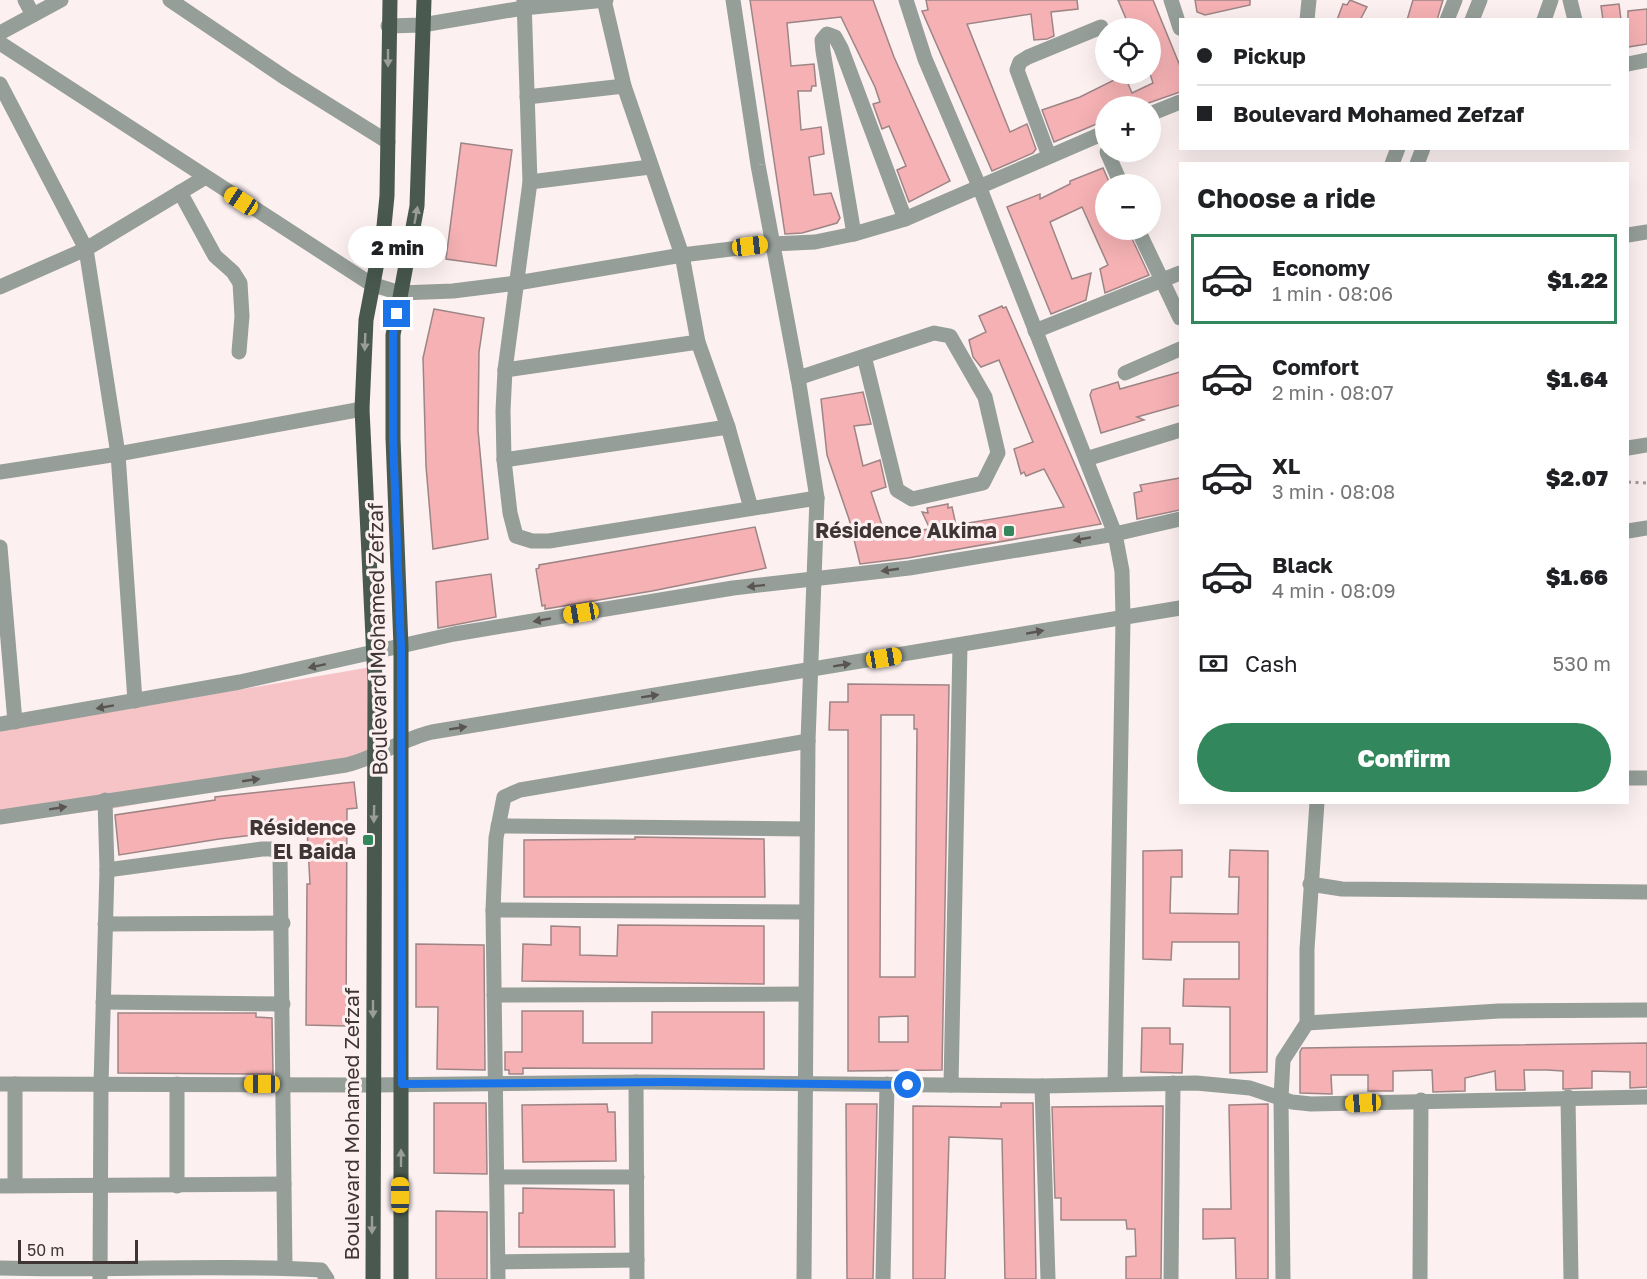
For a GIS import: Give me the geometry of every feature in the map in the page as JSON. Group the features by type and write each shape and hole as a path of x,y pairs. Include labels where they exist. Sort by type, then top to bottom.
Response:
{"main road":[{"name":"Boulevard Mohamed Zefzaf","path":"373,1279 374,654 362,409 366,320 371,284 384,226 390,0"},
{"name":"Boulevard Mohamed Zefzaf","path":"401,1279 401,647 393,335 417,206 422,135 424,0"}],"street":[{"path":"25,0 33,15"},
{"path":"0,33 61,0"},
{"path":"170,0 287,79 388,142"},
{"path":"388,26 422,25 523,4 605,0 624,86 682,255 698,342 728,427 751,508"},
{"path":"733,0 772,244 798,378 817,498 808,741 804,1279"},
{"path":"906,0 925,59 979,186 1115,534 1122,571 1123,619 1115,1084"},
{"path":"1171,0 1179,25"},
{"path":"1306,18 1309,0"},
{"path":"1448,18 1455,0"},
{"path":"1473,18 1480,0"},
{"path":"1545,18 1551,0"},
{"path":"1570,0 1574,18"},
{"path":"523,4 530,182 505,370 504,460 510,513 516,536 526,540 549,541 817,498"},
{"path":"1049,156 1017,70 1020,62 1028,57 1095,29"},
{"path":"854,234 823,51 822,40 827,34 835,37 841,48 904,219"},
{"path":"0,43 204,178 371,284 400,293 453,291 517,283 682,255 772,244 814,242 854,234 904,219 1049,156 1095,144"},
{"path":"1629,63 1647,60"},
{"path":"0,84 86,249 118,454 135,701"},
{"path":"527,97 624,86"},
{"path":"1161,110 1179,102"},
{"path":"530,182 650,167"},
{"path":"0,287 86,249 204,178"},
{"path":"180,192 215,256 233,272 240,283 242,316 238,352"},
{"path":"1629,235 1647,232"},
{"path":"1143,240 1179,316"},
{"path":"1035,331 1179,273"},
{"path":"798,378 864,356 934,333 950,336 985,397 998,453 983,483 912,499 897,490 864,356"},
{"path":"505,370 698,342"},
{"path":"1125,372 1179,349"},
{"path":"0,472 118,454 362,409"},
{"path":"504,460 728,427"},
{"path":"1086,459 1179,430"},
{"path":"1629,448 1647,445"},
{"path":"0,547 7,723 135,701 374,654 454,634 814,578 909,568 1115,534 1179,519"},
{"path":"1629,531 1647,528"},
{"path":"0,818 105,800 323,769 375,756 401,743 432,732 1179,608"},
{"path":"951,1085 960,645"},
{"path":"498,1279 492,910 502,800 511,793 808,741"},
{"path":"1629,778 1647,778"},
{"path":"100,1275 101,1085 107,870 105,800"},
{"path":"1283,1279 1281,1098 1283,1060 1307,1023 1310,884 1317,804"},
{"path":"498,826 807,829"},
{"path":"107,870 272,849 277,851 282,860 285,1268"},
{"path":"1310,884 1342,889 1647,892"},
{"path":"492,910 806,912"},
{"path":"105,924 283,923"},
{"path":"494,995 805,994"},
{"path":"103,1002 283,1004"},
{"path":"1307,1023 1499,1011 1647,1010"},
{"path":"636,1082 637,1279"},
{"path":"284,1184 102,1187 7,1185 7,1084 372,1085 636,1082 1042,1086 1173,1083 1237,1086 1311,1104 1647,1097"},
{"path":"1171,1279 1173,1083"},
{"path":"177,1084 177,1186"},
{"path":"883,1279 887,1084"},
{"path":"1042,1086 1048,1279"},
{"path":"1568,1097 1571,1279"},
{"path":"1420,1100 1420,1279"},
{"path":"497,1177 637,1177"},
{"path":"498,1262 637,1260"},
{"path":"0,1268 100,1275 285,1268 321,1270 327,1279"}],"path":[{"path":"1629,482 1647,483"}],"shaded area":[{"path":"371,667 372,762 116,808 0,823 0,731"}],"building":[{"path":"750,0 873,0 894,57 950,181 909,202 897,170 906,166 889,126 882,129 873,104 880,102 875,87 841,17 787,23 791,66 814,64 816,86 812,86 811,91 798,91 801,130 821,127 824,154 809,157 814,195 831,193 840,218 837,223 802,233 785,234"},
{"path":"926,0 1077,0 1078,9 1051,12 1054,36 1047,39 1034,40 1031,14 967,24 1010,132 1027,124 1036,149 1033,153 992,171 922,11 928,10"},
{"path":"1118,0 1153,0 1160,18 1126,18"},
{"path":"1195,0 1250,0 1250,5 1205,15 1197,12"},
{"path":"1350,0 1367,7 1361,18 1338,18 1343,4 1347,5"},
{"path":"1413,0 1443,0 1438,18 1408,18"},
{"path":"1619,4 1621,18 1603,18 1601,6"},
{"path":"1647,9 1647,44 1629,47 1628,11"},
{"path":"1161,20 1179,64 1179,92 1161,99 1161,96 1095,96 1095,125 1054,142 1042,110 1080,97 1106,84 1128,84 1132,93 1151,84 1161,84"},
{"path":"461,143 512,150 496,266 446,259"},
{"path":"1103,168 1106,174 1095,174 1095,236 1082,207 1050,222 1072,279 1091,273 1086,300 1051,314 1007,207 1040,194 1040,199 1070,184 1070,181"},
{"path":"1097,240 1133,240 1149,275 1105,293 1100,269 1108,265"},
{"path":"1002,306 1006,307 1101,524 908,558 860,564 849,519 827,455 821,399 863,392 871,424 854,426 863,466 880,460 886,487 871,492 885,534 930,529 922,512 928,513 927,508 948,504 948,508 952,507 956,525 1064,507 1044,469 1026,476 1024,472 1021,474 1014,449 1033,442 999,360 981,367 973,357 969,340 986,332 979,316"},
{"path":"434,309 484,318 479,352 478,430 488,539 433,549 426,466 423,358"},
{"path":"1179,372 1179,405 1137,417 1144,420 1101,433 1090,395 1092,390 1118,382 1120,389"},
{"path":"1179,478 1179,510 1137,519 1134,493 1142,491 1140,485"},
{"path":"755,527 766,568 652,591 545,609 545,605 542,606 536,569 539,565"},
{"path":"491,574 496,617 438,628 436,582"},
{"path":"848,684 949,685 942,1070 848,1071 848,730 829,730 830,702 848,702","holes":["881,715 914,715 914,729 917,729 915,977 880,977","908,1016 908,1042 879,1042 879,1017"]},
{"path":"354,782 357,808 347,809 346,1026 306,1025 307,884 310,884 307,829 219,839 119,855 115,815 215,800 215,797"},
{"path":"635,837 764,839 765,897 524,897 524,840 635,839"},
{"path":"1182,850 1182,877 1171,877 1170,913 1238,914 1239,877 1229,877 1230,850 1268,851 1267,1072 1230,1073 1230,1007 1183,1006 1184,979 1239,979 1239,942 1172,942 1171,960 1143,959 1143,851"},
{"path":"618,925 764,926 764,984 522,981 523,944 551,945 551,926 580,927 580,955 617,956"},
{"path":"416,944 484,945 485,1070 437,1069 438,1007 416,1007"},
{"path":"522,1011 583,1011 583,1043 652,1043 652,1012 764,1012 764,1069 523,1068 523,1074 509,1074 509,1070 505,1070 505,1052 522,1052"},
{"path":"118,1013 256,1013 256,1017 272,1018 273,1074 118,1073"},
{"path":"1142,1028 1170,1028 1170,1044 1183,1044 1182,1073 1141,1072"},
{"path":"1647,1043 1647,1087 1630,1088 1630,1072 1592,1071 1592,1088 1563,1089 1563,1071 1524,1070 1525,1090 1496,1090 1495,1071 1465,1078 1465,1091 1433,1092 1432,1070 1393,1071 1393,1091 1368,1091 1368,1075 1331,1075 1332,1094 1300,1093 1300,1052 1302,1048"},
{"path":"434,1103 486,1103 487,1174 434,1173"},
{"path":"1001,1103 1033,1103 1036,1279 1005,1279 1002,1139 949,1137 945,1279 913,1279 913,1106 1001,1107"},
{"path":"607,1104 608,1112 615,1112 616,1161 523,1162 522,1105"},
{"path":"846,1104 877,1104 873,1279 847,1279"},
{"path":"1268,1104 1268,1279 1236,1279 1235,1238 1203,1239 1203,1209 1231,1209 1229,1105"},
{"path":"1163,1106 1161,1279 1126,1279 1126,1257 1136,1256 1135,1229 1127,1229 1126,1220 1061,1220 1061,1198 1055,1198 1052,1107"},
{"path":"523,1188 614,1190 615,1247 519,1247 519,1213 523,1213"},
{"path":"436,1211 487,1212 487,1279 436,1279"}],"place":[{"name":"Résidence Alkima","path":"1009,531"},
{"name":"Résidence El Baida","path":"368,840"}],"route":[{"path":"397,314 393,335 393,438 401,647 402,1084 669,1082 908,1085"}]}
